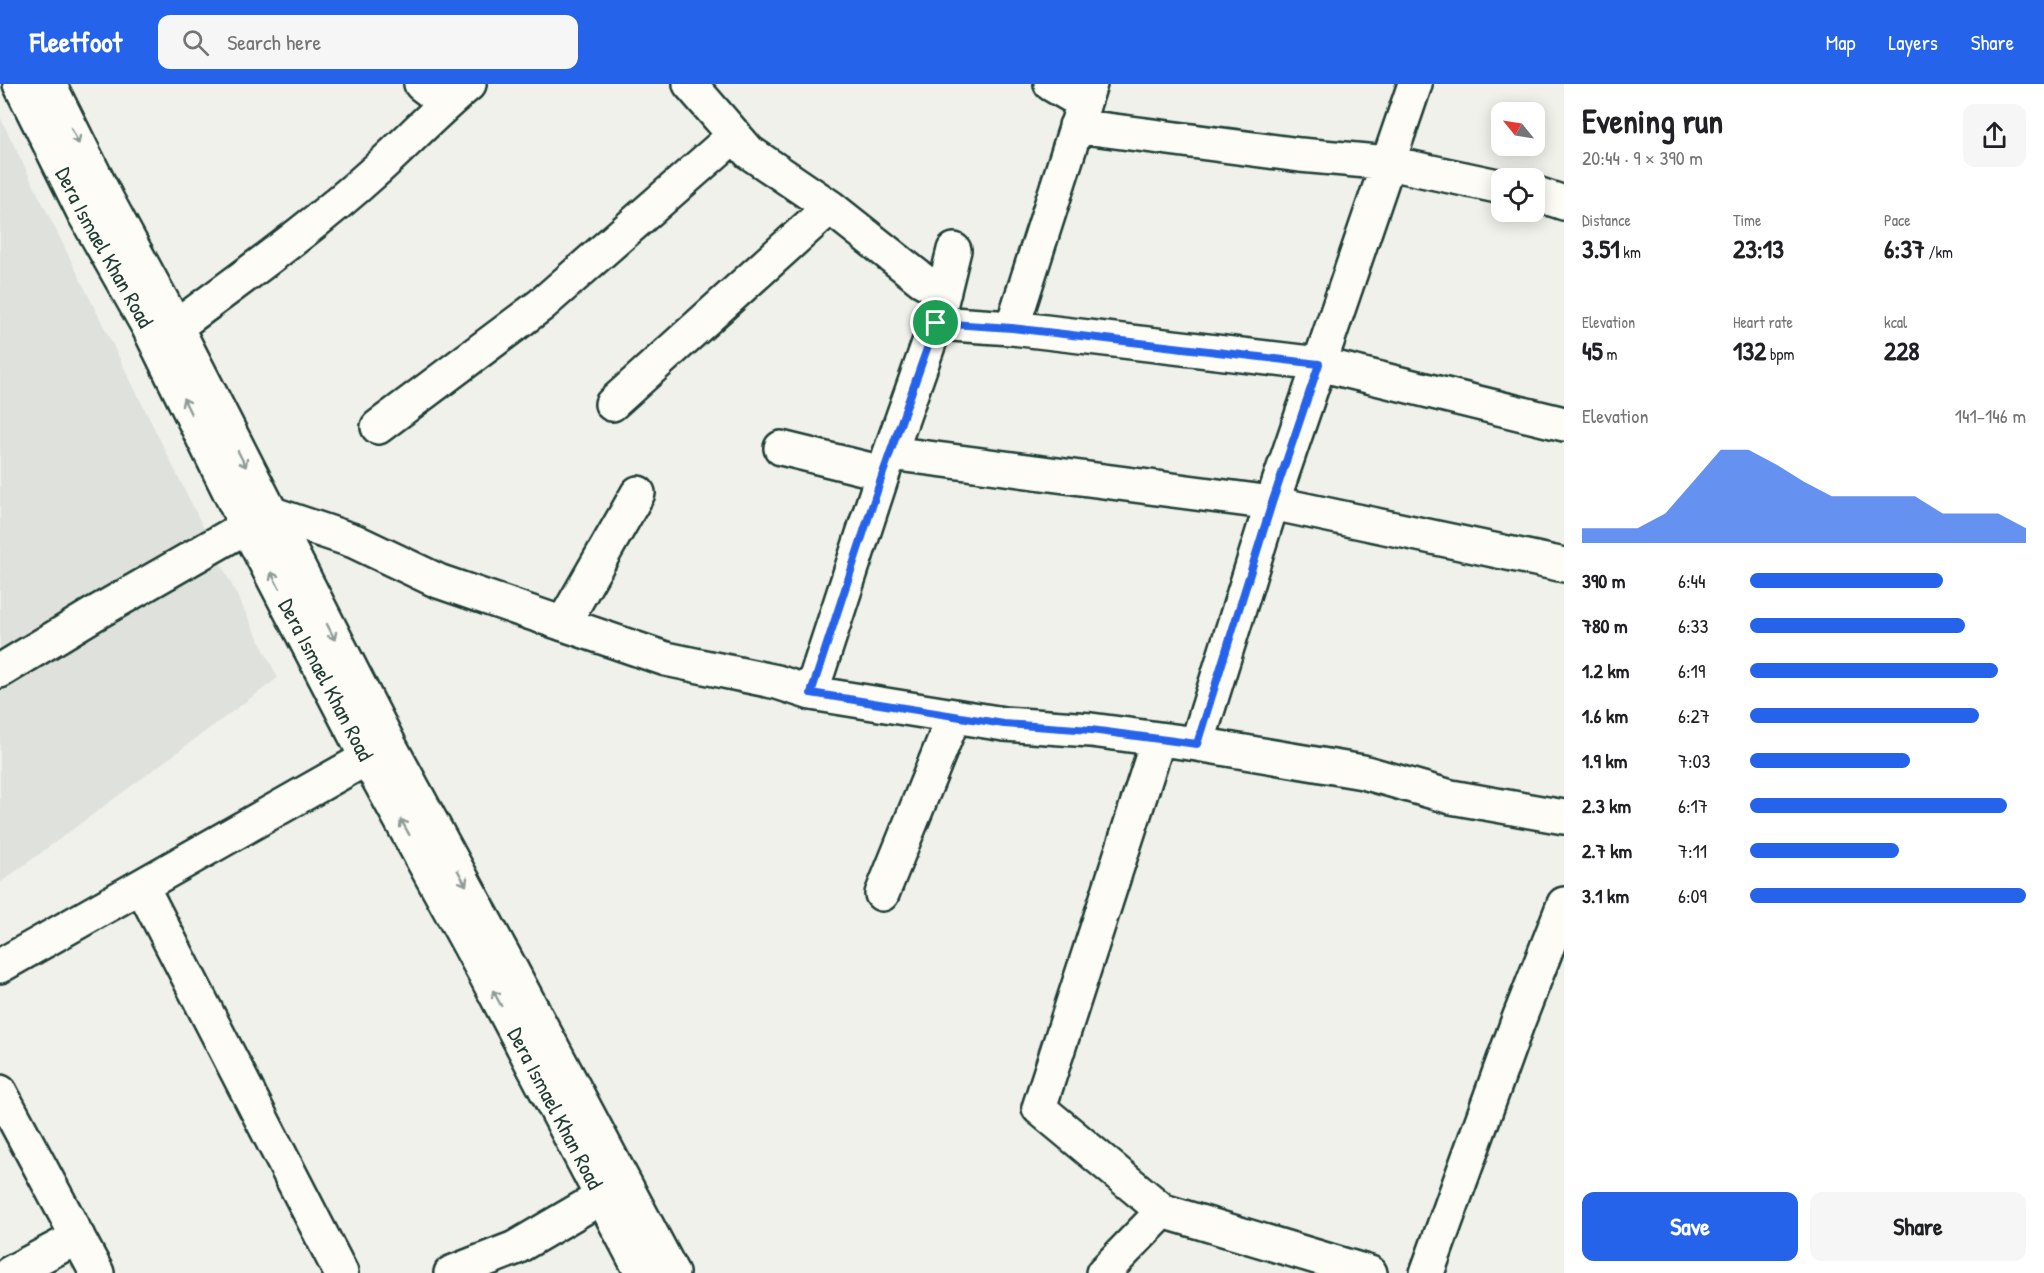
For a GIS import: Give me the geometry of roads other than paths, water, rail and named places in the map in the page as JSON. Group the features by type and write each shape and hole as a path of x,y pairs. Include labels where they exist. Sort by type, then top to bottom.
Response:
{"main road":[{"name":"Dera Ismael Khan Road","path":"20,84 84,213 258,519 385,735 501,950 613,1191 642,1273"},
{"name":"Dera Ismael Khan Road","path":"49,84 107,200 176,327 258,519 367,758 484,972 613,1191 672,1273"},
{"path":"690,84 749,152 830,207 922,280 944,292"},
{"path":"1051,84 1083,104 1300,155 1389,163 1491,185"},
{"path":"1197,744 1272,503 1415,84"},
{"path":"176,327 282,249 374,172 446,90"},
{"path":"1012,328 1083,104"},
{"path":"378,427 541,305 735,135"},
{"path":"1545,196 1564,202"},
{"path":"612,404 830,207"},
{"path":"811,693 936,323 954,249"},
{"path":"936,323 1012,328 1319,364 1564,424"},
{"path":"781,447 887,463 1272,503 1564,565"},
{"path":"563,624 638,493"},
{"path":"0,671 258,519 354,541 438,581 666,659 777,682 811,693 1004,724 1091,730 1197,744 1363,772 1451,797 1564,817"},
{"path":"882,894 954,716"},
{"path":"1158,740 1039,1108 1163,1211 1370,1273"},
{"path":"0,966 367,758"},
{"path":"142,887 341,1273"},
{"path":"1427,1273 1517,1024 1564,904"},
{"path":"0,1092 97,1273"},
{"path":"450,1273 515,1248 613,1191"},
{"path":"1105,1272 1163,1211"},
{"path":"10,1273 78,1237"}]}
